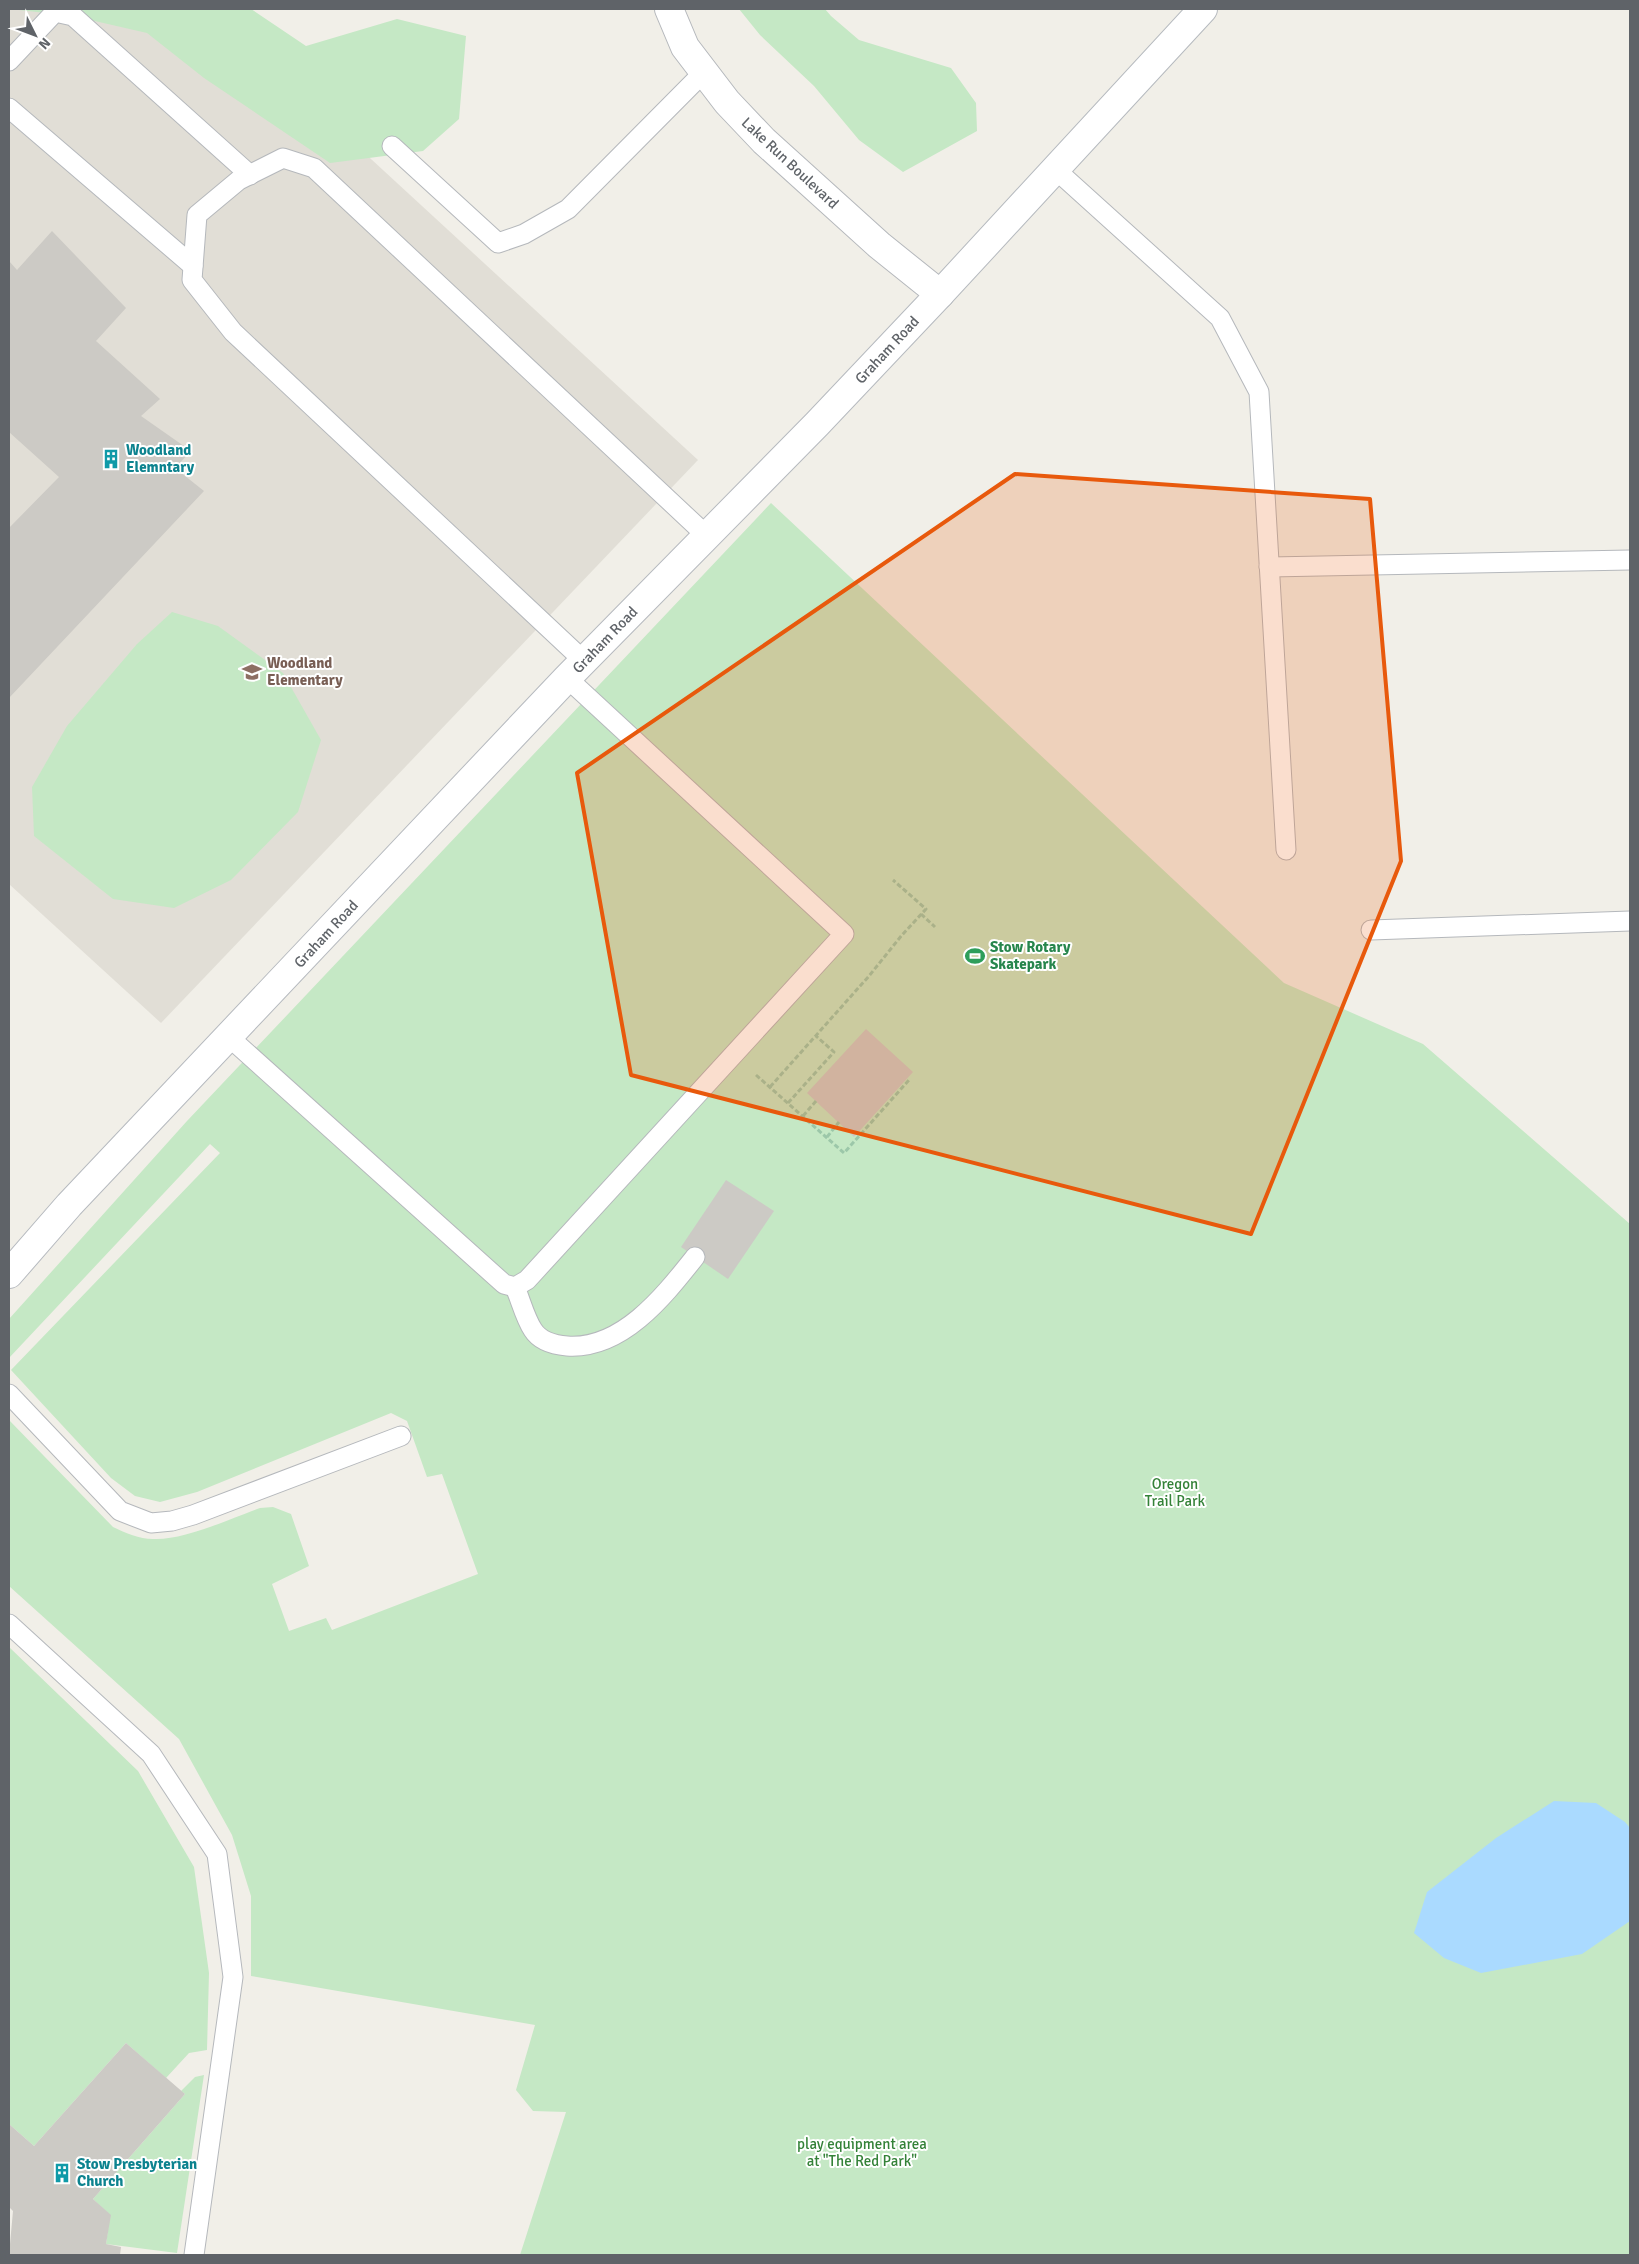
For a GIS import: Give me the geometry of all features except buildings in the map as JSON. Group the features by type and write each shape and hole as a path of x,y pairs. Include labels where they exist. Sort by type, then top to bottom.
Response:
{"main road":[{"name":"Lake Run Boulevard","path":"669,9 685,47 726,102 764,141 879,245 940,294"},
{"name":"Graham Road","path":"9,1274 76,1198 576,670 817,424 940,294 1203,9"}],"lane":[{"path":"9,61 56,12 73,16 250,175"},
{"path":"392,146 498,243 524,234 568,209 704,72"},
{"path":"9,108 193,266"},
{"path":"229,1037 504,1284 515,1287 527,1280 844,934 233,332 192,280 198,215 240,180 283,158 314,168 707,536"},
{"path":"1055,170 1220,318 1259,392 1286,850"},
{"path":"1269,567 1630,560"},
{"path":"1371,930 1630,921"},
{"path":"515,1287 534,1331 544,1340 558,1346 576,1347 596,1344 615,1334 642,1314 667,1292 695,1257"},
{"path":"9,1394 120,1511 133,1518 151,1523 172,1521 193,1515 401,1436"},
{"path":"9,1624 151,1754 217,1854 233,1978 194,2255"}],"path":[{"path":"770,1087 926,909 893,880"},
{"path":"922,914 935,927"},
{"path":"788,1103 834,1052 816,1036"},
{"path":"734,1055 844,1152 909,1080"},
{"path":"803,1116 816,1101"},
{"path":"827,1136 839,1122"}],"highlighted area":[{"path":"1015,474 1370,499 1401,861 1251,1234 631,1075 577,773"}],"shaded area":[{"name":"Woodland Elementary","path":"9,9 208,9 698,460 161,1023 9,884"}],"green space":[{"path":"10,9 251,9 306,46 397,19 466,36 459,119 423,151 330,163 204,78 147,33 73,16"},
{"path":"739,9 825,9 859,40 951,68 976,103 977,131 903,172 859,140 814,86 760,35"},
{"name":"Oregon Trail Park","path":"771,503 1284,983 1423,1044 1630,1224 1630,2255 520,2255 566,2112 533,2111 516,2090 535,2025 251,1976 251,1896 232,1835 179,1739 9,1586 9,1420 113,1527 133,1535 143,1538 165,1539 192,1533 260,1508 273,1507 291,1514 309,1566 272,1584 289,1631 326,1618 332,1630 478,1574 442,1474 427,1477 407,1421 391,1413 197,1492 160,1502 135,1496 111,1478 11,1370 220,1153 210,1144 9,1358 9,1319 187,1121"},
{"path":"172,612 218,626 283,673 321,740 298,812 231,880 174,908 113,899 34,836 32,787 67,726 137,644"},
{"path":"9,1647 138,1771 194,1867 209,1973 207,2050 189,2053 166,2078 126,2043 34,2146 9,2124"},
{"path":"204,2075 177,2253 106,2244 110,2215 93,2199 185,2094 181,2091 195,2077"}],"water":[{"path":"1554,1801 1596,1803 1625,1822 1630,1828 1630,1921 1582,1954 1481,1973 1444,1958 1414,1933 1427,1892 1496,1838"}],"place":[{"name":"Woodland Elemntary","path":"111,459"},
{"name":"Woodland Elementary","path":"252,672"},
{"name":"Stow Rotary Skatepark","path":"975,956"},
{"name":"Stow Presbyterian Church","path":"62,2173"}],"park label":[{"name":"play equipment area at \"The Red Park\"","path":"862,2152"}]}
